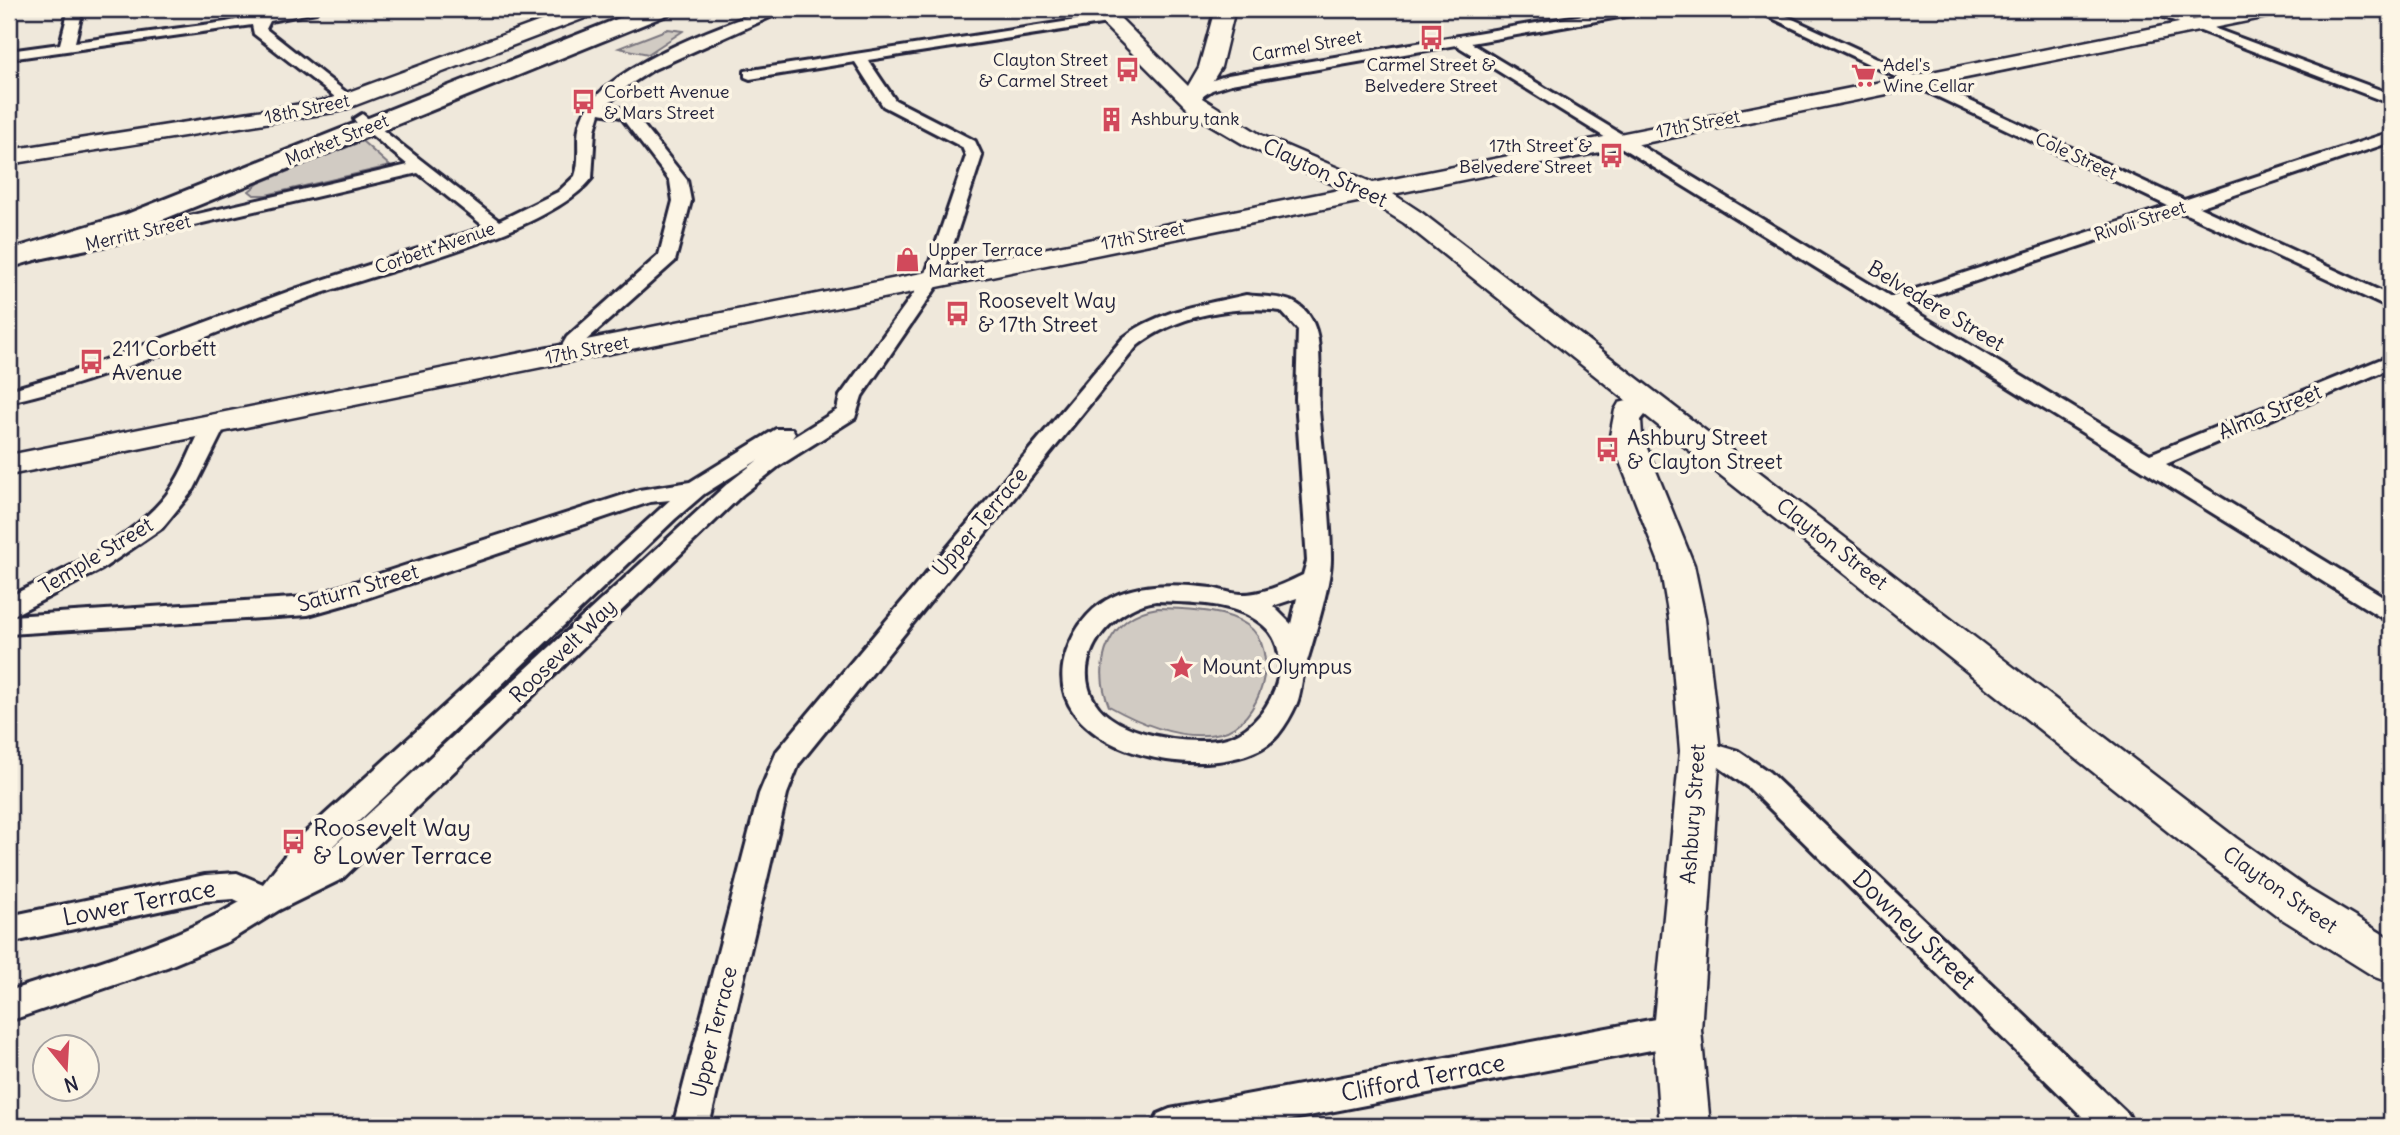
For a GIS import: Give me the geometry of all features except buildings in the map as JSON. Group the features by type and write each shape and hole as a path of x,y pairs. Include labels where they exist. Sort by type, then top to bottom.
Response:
{"main road":[{"name":"18th Street","path":"9,157 302,113 360,115 591,9"},
{"name":"Market Street","path":"9,247 148,203 360,115 636,9"},
{"name":"Market Street","path":"9,259 107,231 229,184 360,115 661,9"},
{"path":"1191,99 1210,67 1225,9"},
{"name":"17th Street","path":"9,465 2277,9"},
{"name":"Clayton Street","path":"1106,14 1159,71 1202,110 1243,134 1372,192 1413,218 2230,857 2295,904 2391,963"},
{"path":"1298,160 1312,177 1308,204"},
{"name":"Ashbury Street","path":"1652,403 1630,410 1626,421 1626,436 1677,565 1687,618 1700,751 1677,1030 1685,1126"}],"street":[{"path":"66,47 76,9"},
{"path":"9,55 311,9"},
{"path":"595,107 622,84 694,41 782,9"},
{"name":"Carmel Street","path":"1191,99 1208,87 1228,80 1642,9"},
{"name":"Cole Street","path":"1760,9 2391,303"},
{"path":"2150,9 2391,99"},
{"path":"267,14 259,31 497,228"},
{"path":"750,74 1106,14"},
{"name":"Belvedere Street","path":"1457,40 2391,612"},
{"name":"Roosevelt Way","path":"9,1006 156,957 218,932 268,901 331,870 697,523 771,461 847,413 851,396 933,279 971,166 973,148 889,103 859,57"},
{"path":"567,354 573,341 668,257 682,201 682,188 678,180 626,114 595,107"},
{"name":"Corbett Avenue","path":"9,396 100,371 302,293 497,228 535,212 578,184 585,172 586,129 595,107"},
{"name":"Rivoli Street","path":"1889,304 2391,137"},
{"name":"Merritt Street","path":"9,259 266,204 421,167"},
{"name":"Merritt Street","path":"229,184 227,190 233,199 266,204"},
{"name":"Upper Terrace","path":"691,1126 772,794 787,759 1130,342 1144,331 1178,316 1246,301 1286,306 1303,321 1310,340 1308,411 1320,543 1315,580 1292,670 1278,713 1266,729 1248,742 1228,749 1201,751 1142,742 1115,733 1097,723 1076,696 1073,681 1075,665 1102,614 1120,602 1156,592 1239,603 1261,610 1278,622 1293,653 1292,670"},
{"name":"Alma Street","path":"2149,463 2391,361"},
{"name":"Roosevelt Way","path":"268,901 307,849 696,489 825,408 851,396"},
{"name":"Temple Street","path":"9,608 110,551 157,520 171,506 216,423"},
{"name":"Saturn Street","path":"9,625 308,606 352,594 647,495 696,489"},
{"name":"Upper Terrace","path":"1239,603 1284,595 1315,580"},
{"name":"Downey Street","path":"1700,751 1728,760 1759,780 2116,1126"},
{"name":"Lower Terrace","path":"9,929 205,888 237,886 268,901"},
{"name":"Clifford Terrace","path":"1170,1126 1677,1030"}],"shaded area":[{"path":"668,29 683,31 648,54 619,48"},
{"path":"362,141 390,166 266,195 254,195 249,191 259,183"},
{"path":"1158,608 1204,611 1228,616 1247,625 1258,636 1264,651 1262,685 1247,716 1235,727 1207,735 1177,733 1148,725 1109,706 1102,674 1108,644 1127,620 1141,612"}],"place":[{"name":"Carmel Street & Belvedere Street","path":"1431,38"},
{"name":"Clayton Street & Carmel Street","path":"1128,70"},
{"name":"Adel's Wine Cellar","path":"1863,75"},
{"name":"Corbett Avenue & Mars Street","path":"584,102"},
{"name":"Ashbury tank","path":"1111,119"},
{"name":"17th Street & Belvedere Street","path":"1612,156"},
{"name":"Upper Terrace Market","path":"908,260"},
{"name":"Roosevelt Way & 17th Street","path":"958,313"},
{"name":"211 Corbett Avenue","path":"92,361"},
{"name":"Ashbury Street & Clayton Street","path":"1607,450"},
{"name":"Mount Olympus","path":"1182,667"},
{"name":"Roosevelt Way & Lower Terrace","path":"293,842"}]}
